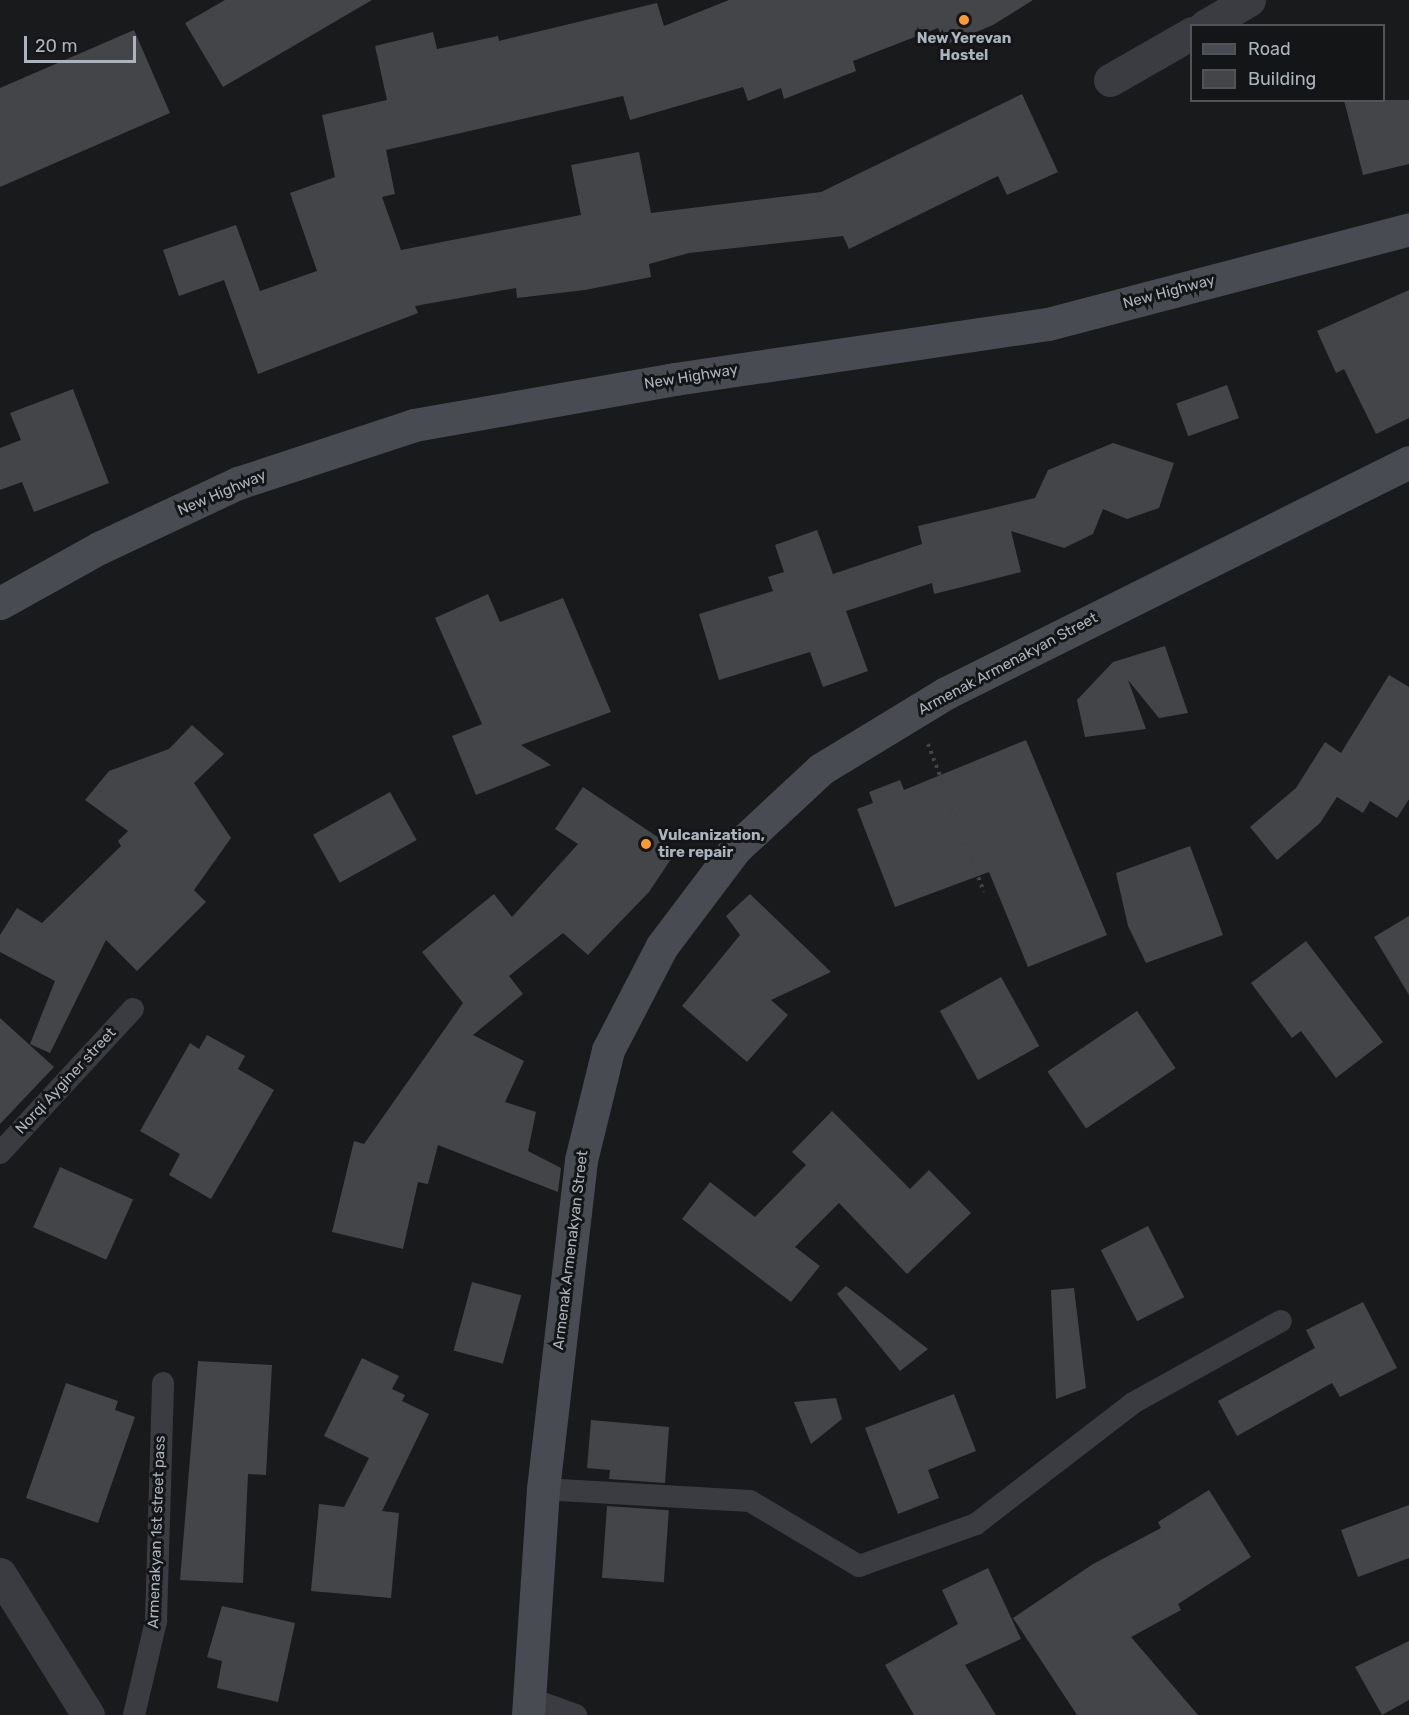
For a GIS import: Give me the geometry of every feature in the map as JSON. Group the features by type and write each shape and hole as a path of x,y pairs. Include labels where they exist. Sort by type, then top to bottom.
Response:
{"main road":[{"name":"New Highway","path":"0,603 99,548 238,483 414,425 675,379 1048,324 1409,229"},
{"name":"Armenak Armenakyan Street","path":"529,1707 543,1489 581,1160 608,1050 662,946 735,849 821,769 946,693 1409,462"}],"street":[{"path":"1208,24 1249,0"},
{"path":"1110,80 1190,34"},
{"path":"0,1574 88,1715"}],"lane":[{"name":"Norqi Ayginer street","path":"0,1153 133,1009"},
{"path":"543,1489 750,1502 859,1566 976,1524 1133,1403 1281,1321"},
{"name":"Armenakyan 1st street pass","path":"134,1715 156,1621 163,1383"},
{"path":"529,1707 576,1715"}],"path":[{"path":"928,744 984,892"}],"building":[{"path":"225,0 372,0 223,87 185,23"},
{"path":"729,0 1033,0 993,25 945,45 938,28 853,61 856,71 784,99 781,88 748,101 743,87 630,120 623,96 386,150 395,194 382,197 401,250 581,215 571,165 639,152 651,213 821,192 1022,94 1058,172 1007,195 998,176 849,249 843,236 689,253 649,264 651,277 585,290 517,298 516,288 415,306 418,313 258,374 224,280 179,296 163,250 236,225 260,291 317,271 290,193 335,177 322,115 387,100 375,46 433,32 437,49 498,36 499,41 657,3 664,26"},
{"path":"134,30 170,113 0,187 0,88"},
{"path":"1409,100 1409,164 1363,175 1345,102"},
{"path":"1409,290 1409,418 1376,434 1344,369 1336,373 1317,331"},
{"path":"1227,385 1239,418 1188,436 1176,403"},
{"path":"73,389 109,483 34,512 22,482 0,490 0,448 21,440 10,413"},
{"path":"1113,443 1174,463 1159,508 1127,519 1103,509 1093,534 1064,548 1011,531 1021,572 934,594 932,583 846,611 868,671 823,687 810,652 719,680 699,614 773,591 768,577 784,572 775,545 817,530 833,574 922,544 918,526 1035,498 1048,470"},
{"path":"488,594 500,622 563,598 611,712 521,745 551,765 476,795 452,736 482,724 435,618"},
{"path":"1165,646 1188,713 1159,718 1128,680 1146,729 1085,737 1077,700 1113,662"},
{"path":"1389,675 1409,687 1409,799 1397,818 1370,801 1363,813 1337,797 1320,823 1277,860 1250,827 1296,788 1325,742 1341,753"},
{"path":"192,725 224,754 194,783 231,838 194,890 206,902 137,971 106,940 50,1053 30,1044 55,981 0,952 0,935 17,908 42,923 121,846 118,841 128,831 85,800 109,771 169,749"},
{"path":"1026,740 1107,935 1028,967 989,872 895,907 857,809 873,803 869,792 900,780 904,790"},
{"path":"583,787 677,850 649,892 588,955 563,933 509,976 523,994 473,1035 524,1061 505,1102 536,1112 528,1151 561,1168 558,1192 438,1145 428,1184 418,1182 403,1249 332,1232 354,1141 364,1144 463,1003 422,952 494,894 512,917 578,844 555,829"},
{"path":"390,792 417,840 340,883 313,835"},
{"path":"1190,846 1223,935 1146,963 1128,926 1116,873"},
{"path":"750,894 831,972 771,1000 788,1015 747,1062 682,1006 740,935 726,916"},
{"path":"1409,916 1409,995 1374,937"},
{"path":"1306,941 1383,1042 1336,1078 1301,1031 1292,1038 1251,983"},
{"path":"1001,977 1039,1046 978,1080 940,1011"},
{"path":"1137,1011 1176,1068 1086,1129 1047,1071"},
{"path":"0,1018 54,1067 0,1124"},
{"path":"207,1035 245,1056 238,1069 274,1090 211,1199 169,1175 180,1154 140,1131 190,1043 199,1049"},
{"path":"832,1111 910,1189 929,1170 971,1213 907,1274 839,1203 795,1247 820,1266 791,1302 682,1219 710,1182 755,1217 806,1165 792,1152"},
{"path":"60,1167 133,1200 106,1260 33,1227"},
{"path":"1148,1226 1184,1297 1137,1321 1101,1250"},
{"path":"472,1282 521,1295 503,1364 454,1351"},
{"path":"846,1286 928,1349 900,1371 837,1294"},
{"path":"1074,1288 1086,1388 1056,1399 1051,1290"},
{"path":"1363,1302 1397,1368 1340,1397 1332,1383 1237,1436 1218,1401 1315,1348 1306,1330"},
{"path":"362,1358 399,1376 392,1389 405,1395 402,1401 429,1414 382,1511 399,1513 391,1598 311,1591 319,1504 344,1507 369,1458 324,1436"},
{"path":"198,1361 272,1365 266,1475 248,1474 243,1583 180,1580"},
{"path":"66,1383 118,1401 115,1410 135,1417 98,1523 26,1498"},
{"path":"954,1394 976,1451 928,1470 939,1498 898,1514 865,1428"},
{"path":"836,1398 842,1419 811,1444 794,1402"},
{"path":"591,1420 669,1427 665,1483 609,1479 610,1470 587,1468"},
{"path":"1209,1490 1251,1557 1178,1604 1181,1610 1131,1637 1198,1715 1077,1715 1013,1618 1093,1564 1161,1528 1158,1522"},
{"path":"1409,1505 1409,1558 1358,1577 1341,1530"},
{"path":"607,1506 669,1510 664,1582 602,1578"},
{"path":"988,1568 1021,1639 965,1665 996,1715 914,1715 885,1665 958,1624 942,1590"},
{"path":"222,1606 295,1623 278,1702 217,1688 222,1661 207,1657"},
{"path":"1409,1641 1409,1700 1382,1715 1355,1667"}],"place":[{"name":"New Yerevan Hostel","path":"964,20"},
{"name":"Vulcanization, tire repair","path":"646,844"}]}
